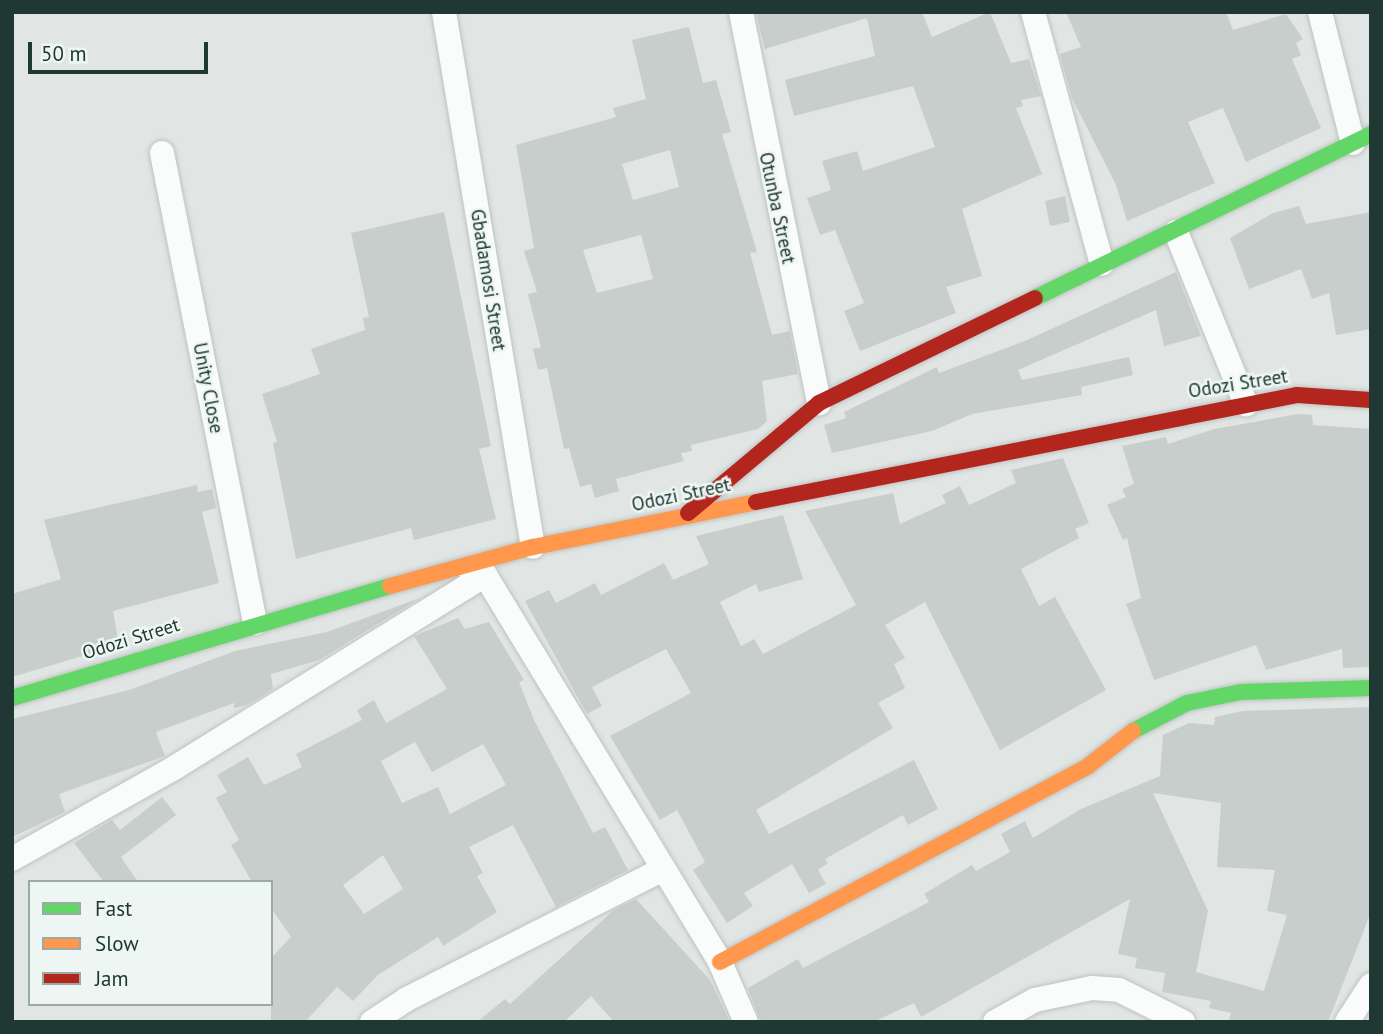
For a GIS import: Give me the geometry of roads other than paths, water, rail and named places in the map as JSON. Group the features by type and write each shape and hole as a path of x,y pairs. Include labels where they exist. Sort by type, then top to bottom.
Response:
{"street":[{"name":"Gbadamosi Street","path":"443,12 533,547"},
{"name":"Otunba Street","path":"741,12 819,403"},
{"path":"1033,12 1102,264"},
{"path":"683,517 819,403 1102,264 1176,232 1362,139 1320,12"},
{"name":"Unity Close","path":"162,153 255,623"},
{"path":"1176,232 1246,404"},
{"name":"Odozi Street","path":"12,698 255,623 533,547 1297,395 1371,400"},
{"path":"460,567 485,575 720,962 746,1022"},
{"path":"12,859 174,768 485,575"},
{"path":"720,962 1088,766 1143,723 1187,703 1241,692 1371,688"},
{"path":"372,1022 407,999 663,869"},
{"path":"1347,1022 1371,985"},
{"path":"995,1022 1035,1000 1092,988 1119,990 1182,1022"}]}
